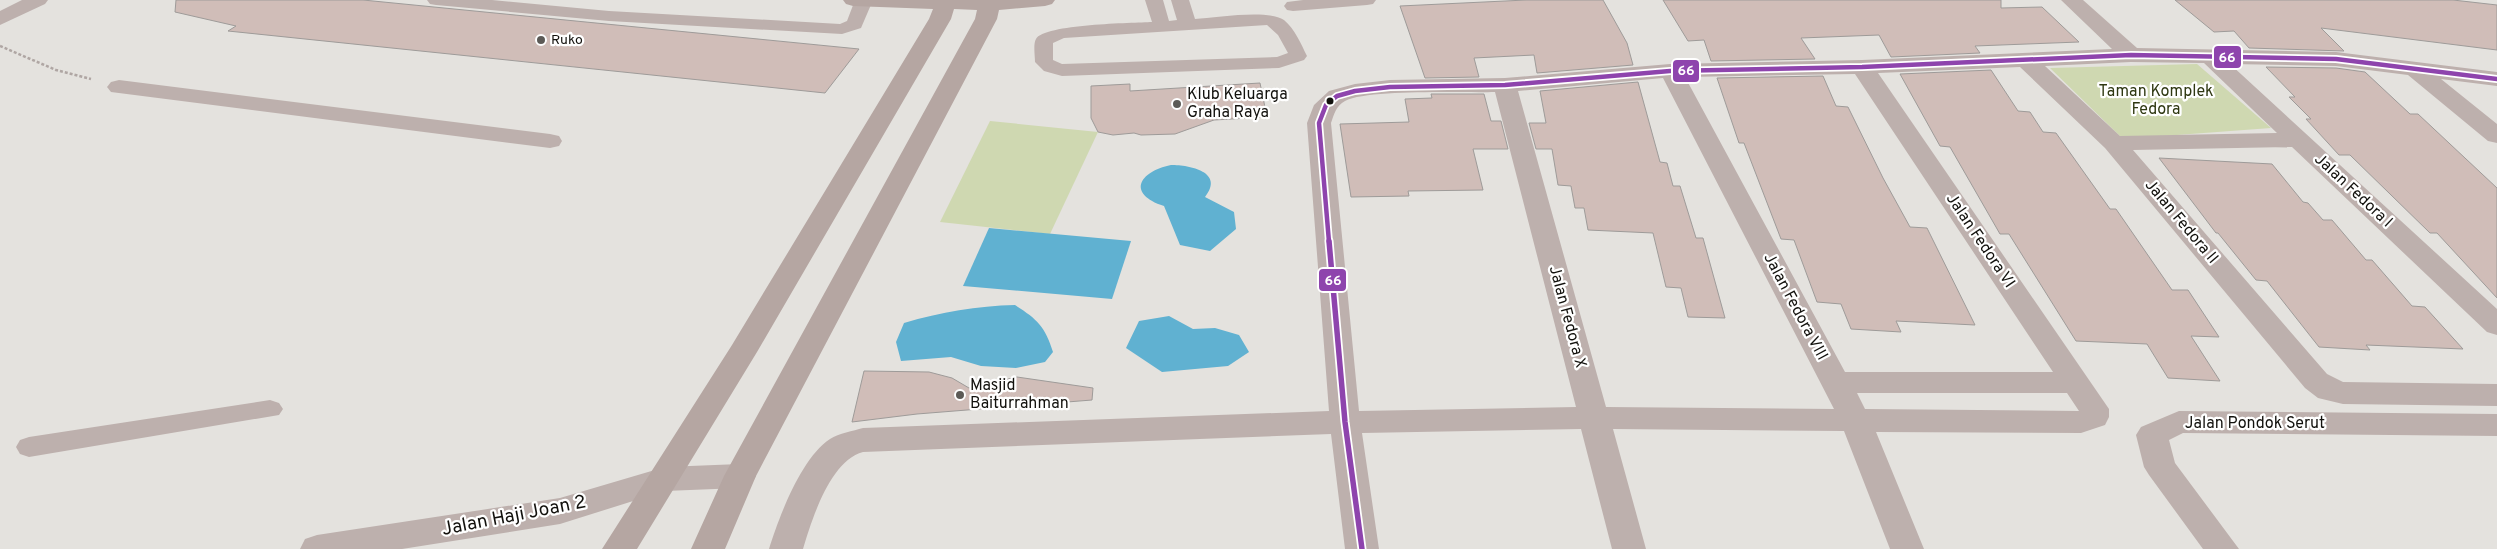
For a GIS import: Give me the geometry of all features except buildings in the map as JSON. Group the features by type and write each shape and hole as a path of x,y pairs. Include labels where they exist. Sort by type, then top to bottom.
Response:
{"street":[{"path":"0,19 38,0"},
{"path":"853,0 990,2 1045,0"},
{"path":"2070,0 2130,55"},
{"path":"619,549 665,479 811,239 940,19 945,1"},
{"path":"708,549 740,476 986,19 990,2"},
{"path":"1362,549 1346,422 1319,123 1326,106 1337,96 1355,91 1390,87 1505,85 1670,71 1862,67 2130,55 2336,59 2497,78"},
{"name":"Jalan Fedora I","path":"2210,56 2497,325"},
{"name":"Jalan Fedora II","path":"2027,61 2114,143 2316,381 2329,390 2342,393 2497,395"},
{"name":"Jalan Fedora VI","path":"1855,419 2081,422 2094,417 2094,409 1862,67"},
{"path":"2414,68 2497,136"},
{"name":"Jalan Fedora VIII","path":"1670,71 1855,419 1907,549"},
{"name":"Jalan Fedora X","path":"1505,85 1629,549"},
{"path":"119,87 550,141"},
{"path":"2114,143 2298,140"},
{"path":"1836,384 2075,382"},
{"path":"786,549 791,529 826,462 842,446 863,440 1346,422 1594,418 1855,419"},
{"name":"Jalan Pondok Serut","path":"2222,549 2160,467 2152,435 2179,422 2493,430"},
{"name":"Jalan Haji Joan 2","path":"317,549 560,511 665,479 740,476"}],"lane":[{"path":"436,0 609,16 842,29 854,24 864,0"},
{"path":"1154,0 1162,27"},
{"path":"1180,0 1188,26"},
{"path":"1293,6 1367,0"},
{"path":"1276,21 1298,56 1279,62 1062,70 1051,68 1044,62 1044,40 1061,33 1162,27 1276,21"},
{"path":"29,447 270,409"}],"path":[{"path":"0,46 56,70 119,87"}],"green space":[{"name":"Taman Komplek Fedora","path":"2197,64 2271,128 2123,139 2050,68"},
{"path":"990,121 1098,132 1050,234 940,222"}],"water":[{"path":"1171,165 1187,166 1203,172 1211,181 1210,188 1205,197 1234,212 1236,229 1210,251 1180,245 1164,206 1152,201 1141,190 1141,184 1151,173"},
{"path":"989,228 1131,241 1112,299 963,286"},
{"path":"1015,305 1035,319 1047,336 1053,352 1045,362 1016,368 981,366 951,357 901,361 896,342 904,323 959,310"},
{"path":"1169,316 1193,329 1215,328 1239,335 1249,352 1228,366 1162,372 1126,348 1139,321"}],"transit line":[{"name":"66","path":"1362,549 1345,422 1319,123 1326,105 1337,96 1355,91 1390,87 1505,85 1670,71 1862,67 2131,55 2336,59 2497,79"}],"place":[{"name":"Ruko","path":"541,40"},
{"name":"Klub Keluarga Graha Raya","path":"1177,104"},
{"name":"Masjid Baiturrahman","path":"960,395"}]}
